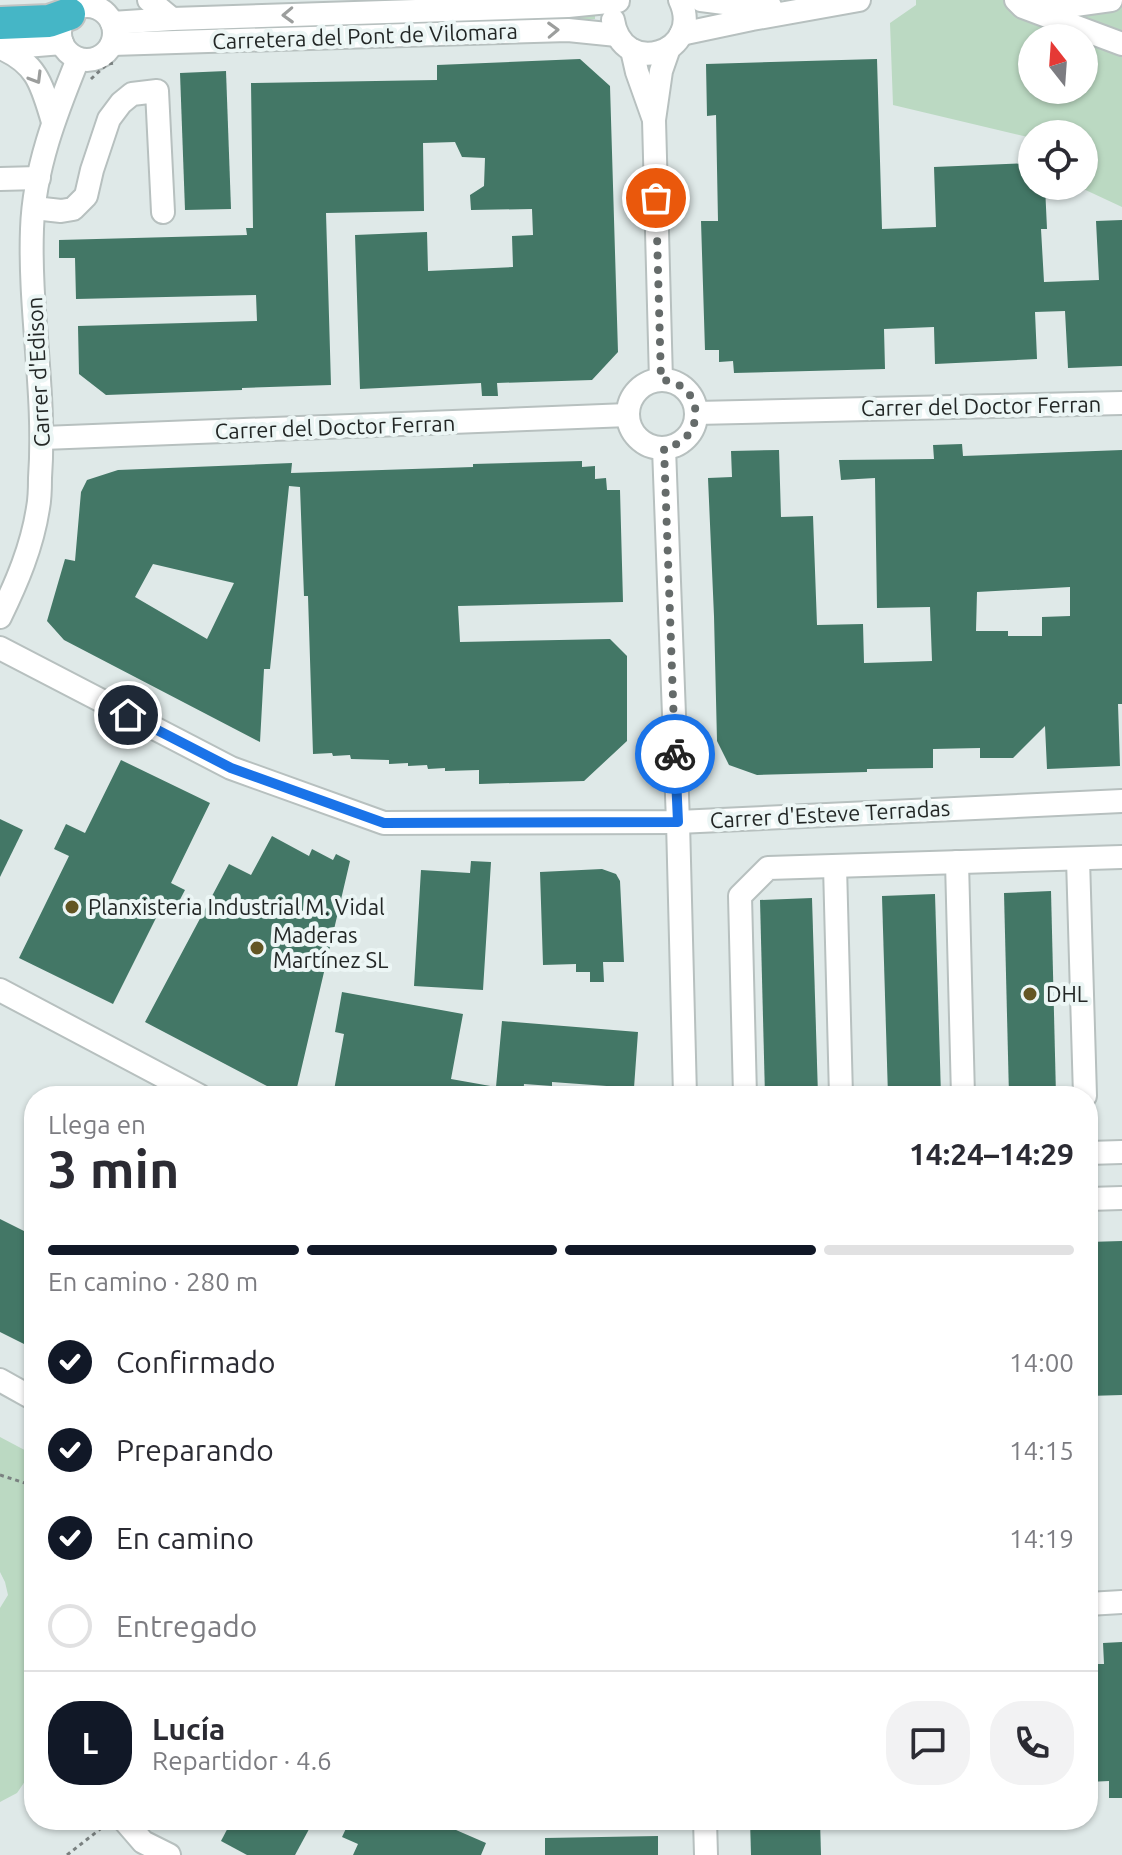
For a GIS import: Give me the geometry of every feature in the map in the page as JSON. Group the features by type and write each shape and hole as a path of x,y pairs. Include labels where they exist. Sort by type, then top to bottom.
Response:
{"highway":[{"path":"0,40 49,21 80,25"}],"street":[{"path":"149,0 172,19"},
{"path":"618,0 613,18 654,120"},
{"name":"Carretera del Pont de Vilomara","path":"112,34 172,19 568,6 618,0"},
{"path":"661,380 654,120 661,71 685,15 680,0"},
{"path":"701,0 748,6 849,2"},
{"path":"1016,0 1023,7 1115,42"},
{"path":"1033,0 1075,5 1105,1 1102,26 1115,42"},
{"path":"675,41 752,19 849,2"},
{"path":"105,14 112,34 106,52 98,58 88,60 80,25 105,14"},
{"name":"Carrer d'Edison","path":"0,617 22,571 38,508 43,438 32,228 42,159 80,25"},
{"name":"Carretera del Pont de Vilomara","path":"112,34 568,30 624,42 648,54 659,53 675,41"},
{"path":"0,40 31,67 42,84 53,122"},
{"path":"34,208 73,209 86,196 109,119 132,94 157,91 163,212"},
{"path":"0,179 39,178"},
{"path":"661,380 685,390 692,397 696,413 693,428 686,438 664,448 640,440 632,431 628,415 636,392 646,384 661,380"},
{"name":"Carrer del Doctor Ferran","path":"696,413 1122,403"},
{"name":"Carrer del Doctor Ferran","path":"43,438 628,415"},
{"path":"664,448 685,1086"},
{"name":"Carrer d'Esteve Terradas","path":"0,648 231,768 384,823 678,822 1122,801"},
{"path":"745,1086 740,896 768,868 1122,857"},
{"path":"1078,859 1085,1086"},
{"path":"957,862 963,1086"},
{"path":"835,866 841,1086"},
{"path":"0,990 181,1086"},
{"path":"1098,1153 1122,1152"},
{"path":"1098,1199 1122,1198"},
{"path":"0,1380 24,1393"},
{"path":"1098,1603 1122,1602"},
{"path":"133,1830 143,1842 169,1855"},
{"path":"705,1830 706,1855"}],"path":[{"path":"0,1475 24,1483"},
{"path":"67,1855 98,1830"}],"green space":[{"path":"916,0 1122,0 1122,207 1098,196 1098,120 1018,120 1018,135 893,105 890,23 916,5"},
{"path":"595,11 595,19 127,34 127,27"},
{"path":"0,1437 24,1450 24,1783 17,1793 0,1802 0,1608 8,1595 0,1572"}],"building":[{"path":"580,59 610,86 618,352 592,380 497,383 498,396 482,396 481,383 360,389 355,235 427,232 428,271 513,267 512,236 533,235 532,209 471,210 470,195 484,186 485,158 462,157 455,142 423,143 424,211 326,213 331,385 106,395 79,374 78,326 257,321 256,295 76,299 75,258 59,258 59,240 247,235 246,228 253,228 251,83 437,80 437,65"},
{"path":"877,59 882,229 936,227 934,167 1018,164 1018,200 1046,200 1047,229 1041,229 1044,282 1099,280 1096,221 1122,220 1122,366 1068,368 1065,311 1035,312 1037,359 935,364 934,327 884,329 885,369 734,373 733,361 719,362 719,350 705,350 701,221 718,221 716,115 707,116 706,64"},
{"path":"226,71 231,209 185,210 180,73"},
{"path":"962,444 963,456 1122,450 1120,766 1047,769 1045,726 1013,758 980,758 980,748 933,749 933,768 757,775 729,765 717,741 708,478 732,477 731,451 779,450 781,517 813,516 817,625 863,624 864,663 932,661 930,607 877,608 875,478 841,480 839,460 934,459 933,445","holes":["1070,587 1070,616 1042,617 1042,636 1008,636 1008,631 976,631 977,592"]},
{"path":"582,461 582,467 595,466 595,479 606,478 607,490 620,490 623,602 458,606 460,642 610,639 627,656 627,741 584,781 479,784 479,770 445,771 445,768 428,769 427,765 389,764 389,760 351,759 350,755 333,756 332,753 313,754 308,596 304,596 300,487 289,486 270,669 264,669 260,742 64,640 47,621 65,559 75,561 81,492 87,480 118,470 292,463 291,473 473,467 473,464","holes":["153,564 234,583 207,639 135,597"]},
{"path":"121,760 210,803 171,883 185,890 174,911 162,906 113,1004 19,958 69,856 54,849 66,824 85,833"},
{"path":"0,819 23,830 0,877"},
{"name":"Maderas Martínez SL","path":"272,836 309,856 312,849 333,860 336,854 350,861 297,1086 267,1086 145,1022 229,864 251,875"},
{"path":"471,861 491,862 483,990 414,986 421,870 470,873"},
{"path":"602,869 616,874 620,881 624,962 603,962 604,982 590,982 590,972 576,972 576,964 543,965 540,872"},
{"name":"DHL","path":"1051,891 1056,1086 1009,1086 1004,893"},
{"path":"935,894 941,1086 888,1086 882,896"},
{"path":"812,898 818,1086 765,1086 760,900"},
{"path":"342,992 463,1014 451,1079 490,1086 335,1086 344,1034 335,1032"},
{"path":"502,1021 638,1032 634,1086 552,1082 552,1086 496,1086"},
{"path":"0,1219 24,1231 24,1344 0,1332"},
{"path":"1122,1241 1122,1395 1098,1396 1098,1242"},
{"path":"1122,1642 1122,1798 1109,1798 1109,1781 1098,1782 1098,1664 1104,1664 1103,1643"},
{"path":"227,1830 309,1830 295,1855 247,1855 221,1841"},
{"path":"345,1830 456,1830 486,1843 481,1855 353,1855 358,1844 342,1837"},
{"path":"750,1830 820,1830 821,1855 751,1855"},
{"path":"658,1836 658,1855 545,1855 545,1838"}],"way so far":[{"path":"656,198 661,380 685,390 692,397 696,413 693,428 686,438 664,448 675,754"}],"place":[{"name":"Planxisteria Industrial M. Vidal","path":"72,907"},
{"name":"Maderas Martínez SL","path":"257,948"},
{"name":"DHL","path":"1030,994"}],"route":[{"path":"128,715 231,768 384,823 678,822 675,754"}]}
